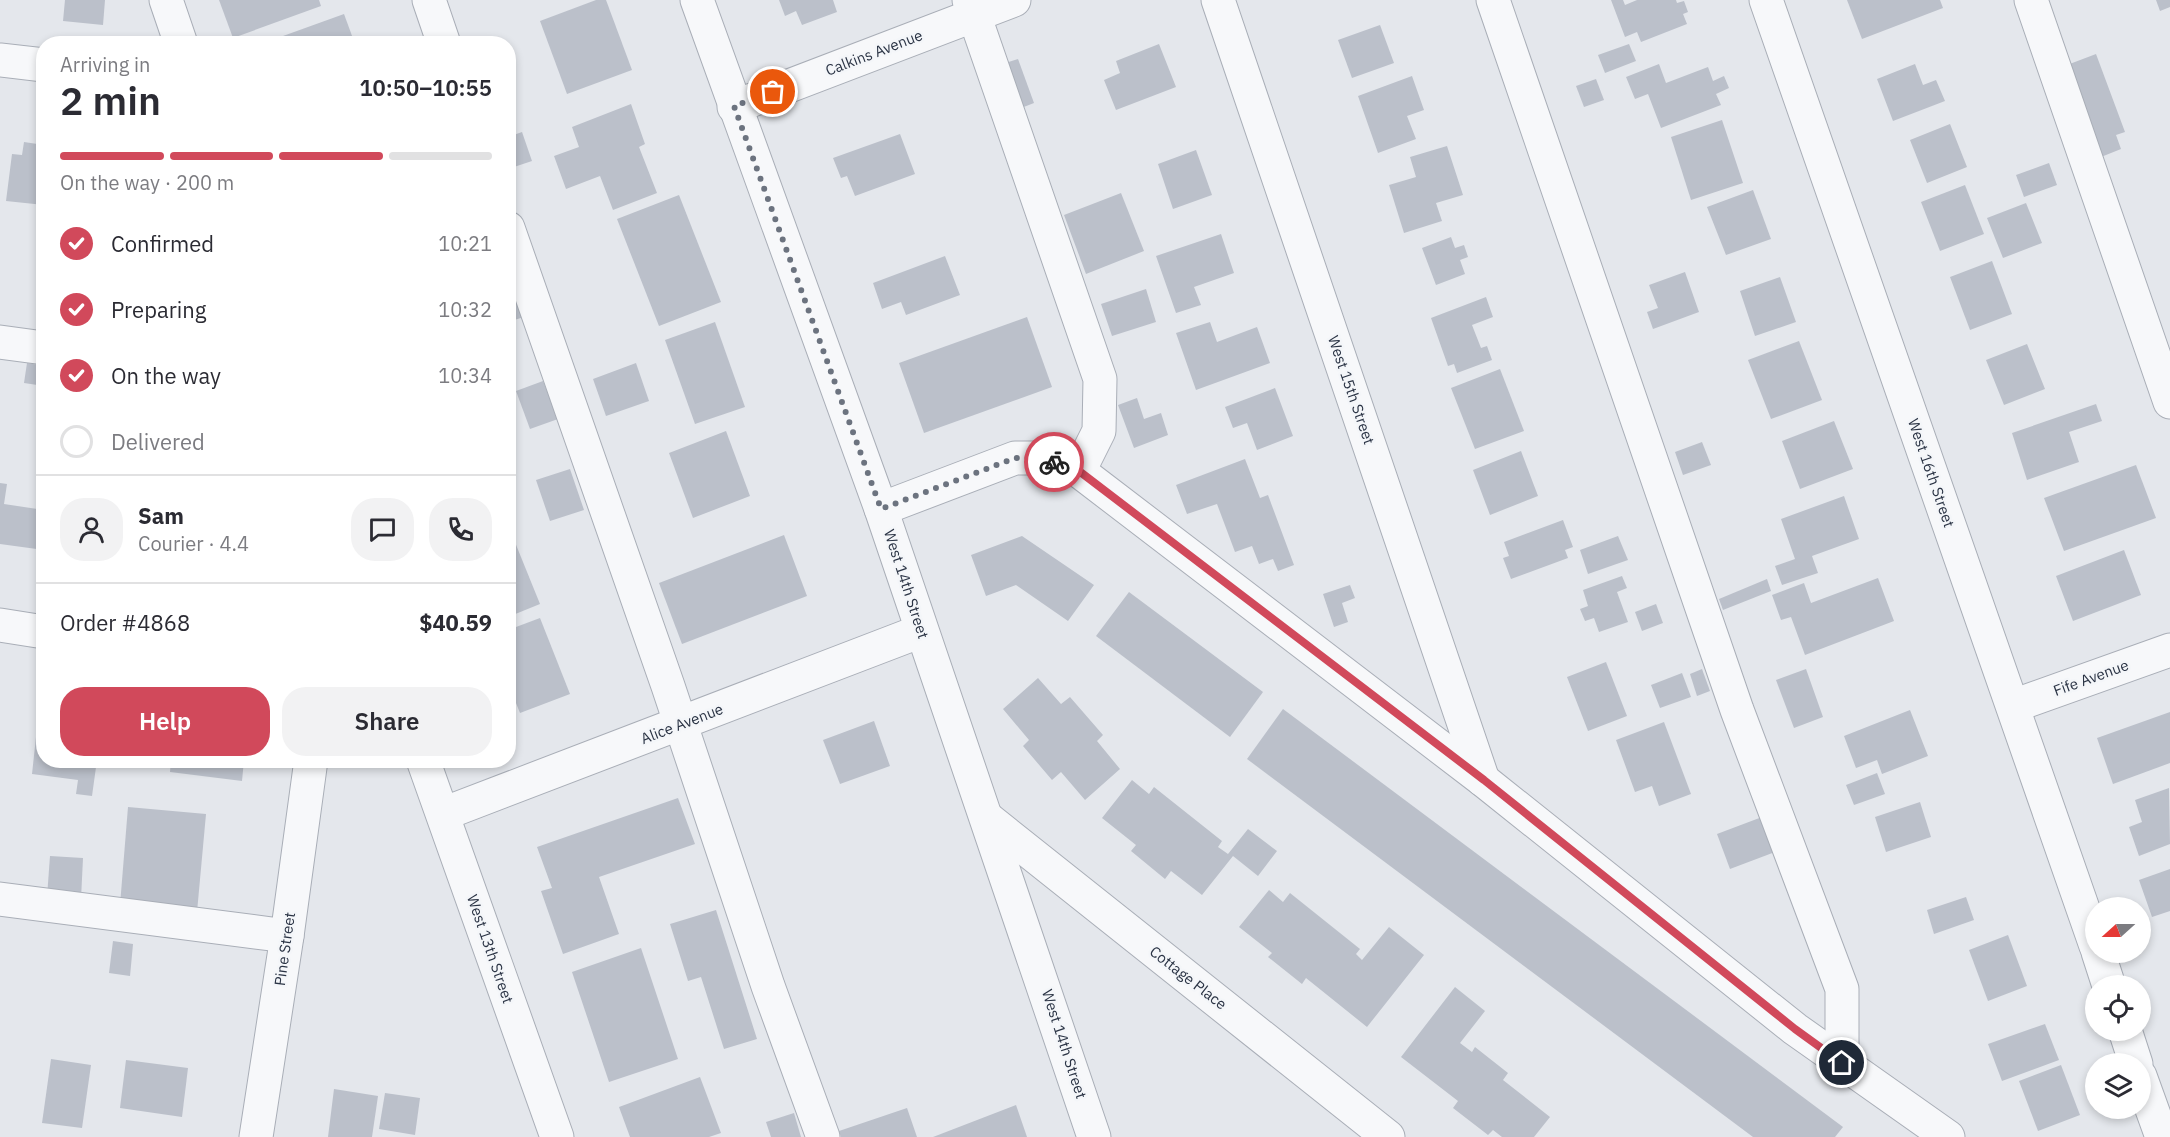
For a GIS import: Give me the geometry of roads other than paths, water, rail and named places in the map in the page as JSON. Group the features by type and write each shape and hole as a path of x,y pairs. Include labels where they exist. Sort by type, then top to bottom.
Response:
{"street":[{"path":"166,0 178,36"},
{"path":"429,0 441,36"},
{"name":"West 14th Street","path":"697,0 881,509 1094,1137"},
{"name":"Calkins Avenue","path":"734,106 972,7 1014,0"},
{"name":"West 15th Street","path":"1218,0 1484,780"},
{"path":"1493,0 1737,710 1842,989 1842,1063"},
{"name":"West 16th Street","path":"1766,0 2085,914"},
{"path":"2031,0 2170,402"},
{"path":"972,7 1100,379 1099,431 1079,471"},
{"path":"0,60 36,64"},
{"path":"516,251 681,725 768,986 823,1137"},
{"path":"0,342 36,347"},
{"path":"881,509 1015,458 1040,458 1079,471 1484,780 1795,1029 1948,1137"},
{"path":"0,625 36,631"},
{"name":"Alice Avenue","path":"443,814 681,725 921,631"},
{"name":"Fife Avenue","path":"2013,706 2170,650"},
{"name":"Pine Street","path":"255,1137 287,936 310,768"},
{"name":"West 13th Street","path":"426,768 557,1137"},
{"name":"Cottage Place","path":"988,819 1388,1137"},
{"path":"0,899 287,936"},
{"path":"2151,1106 2162,1137"}]}
